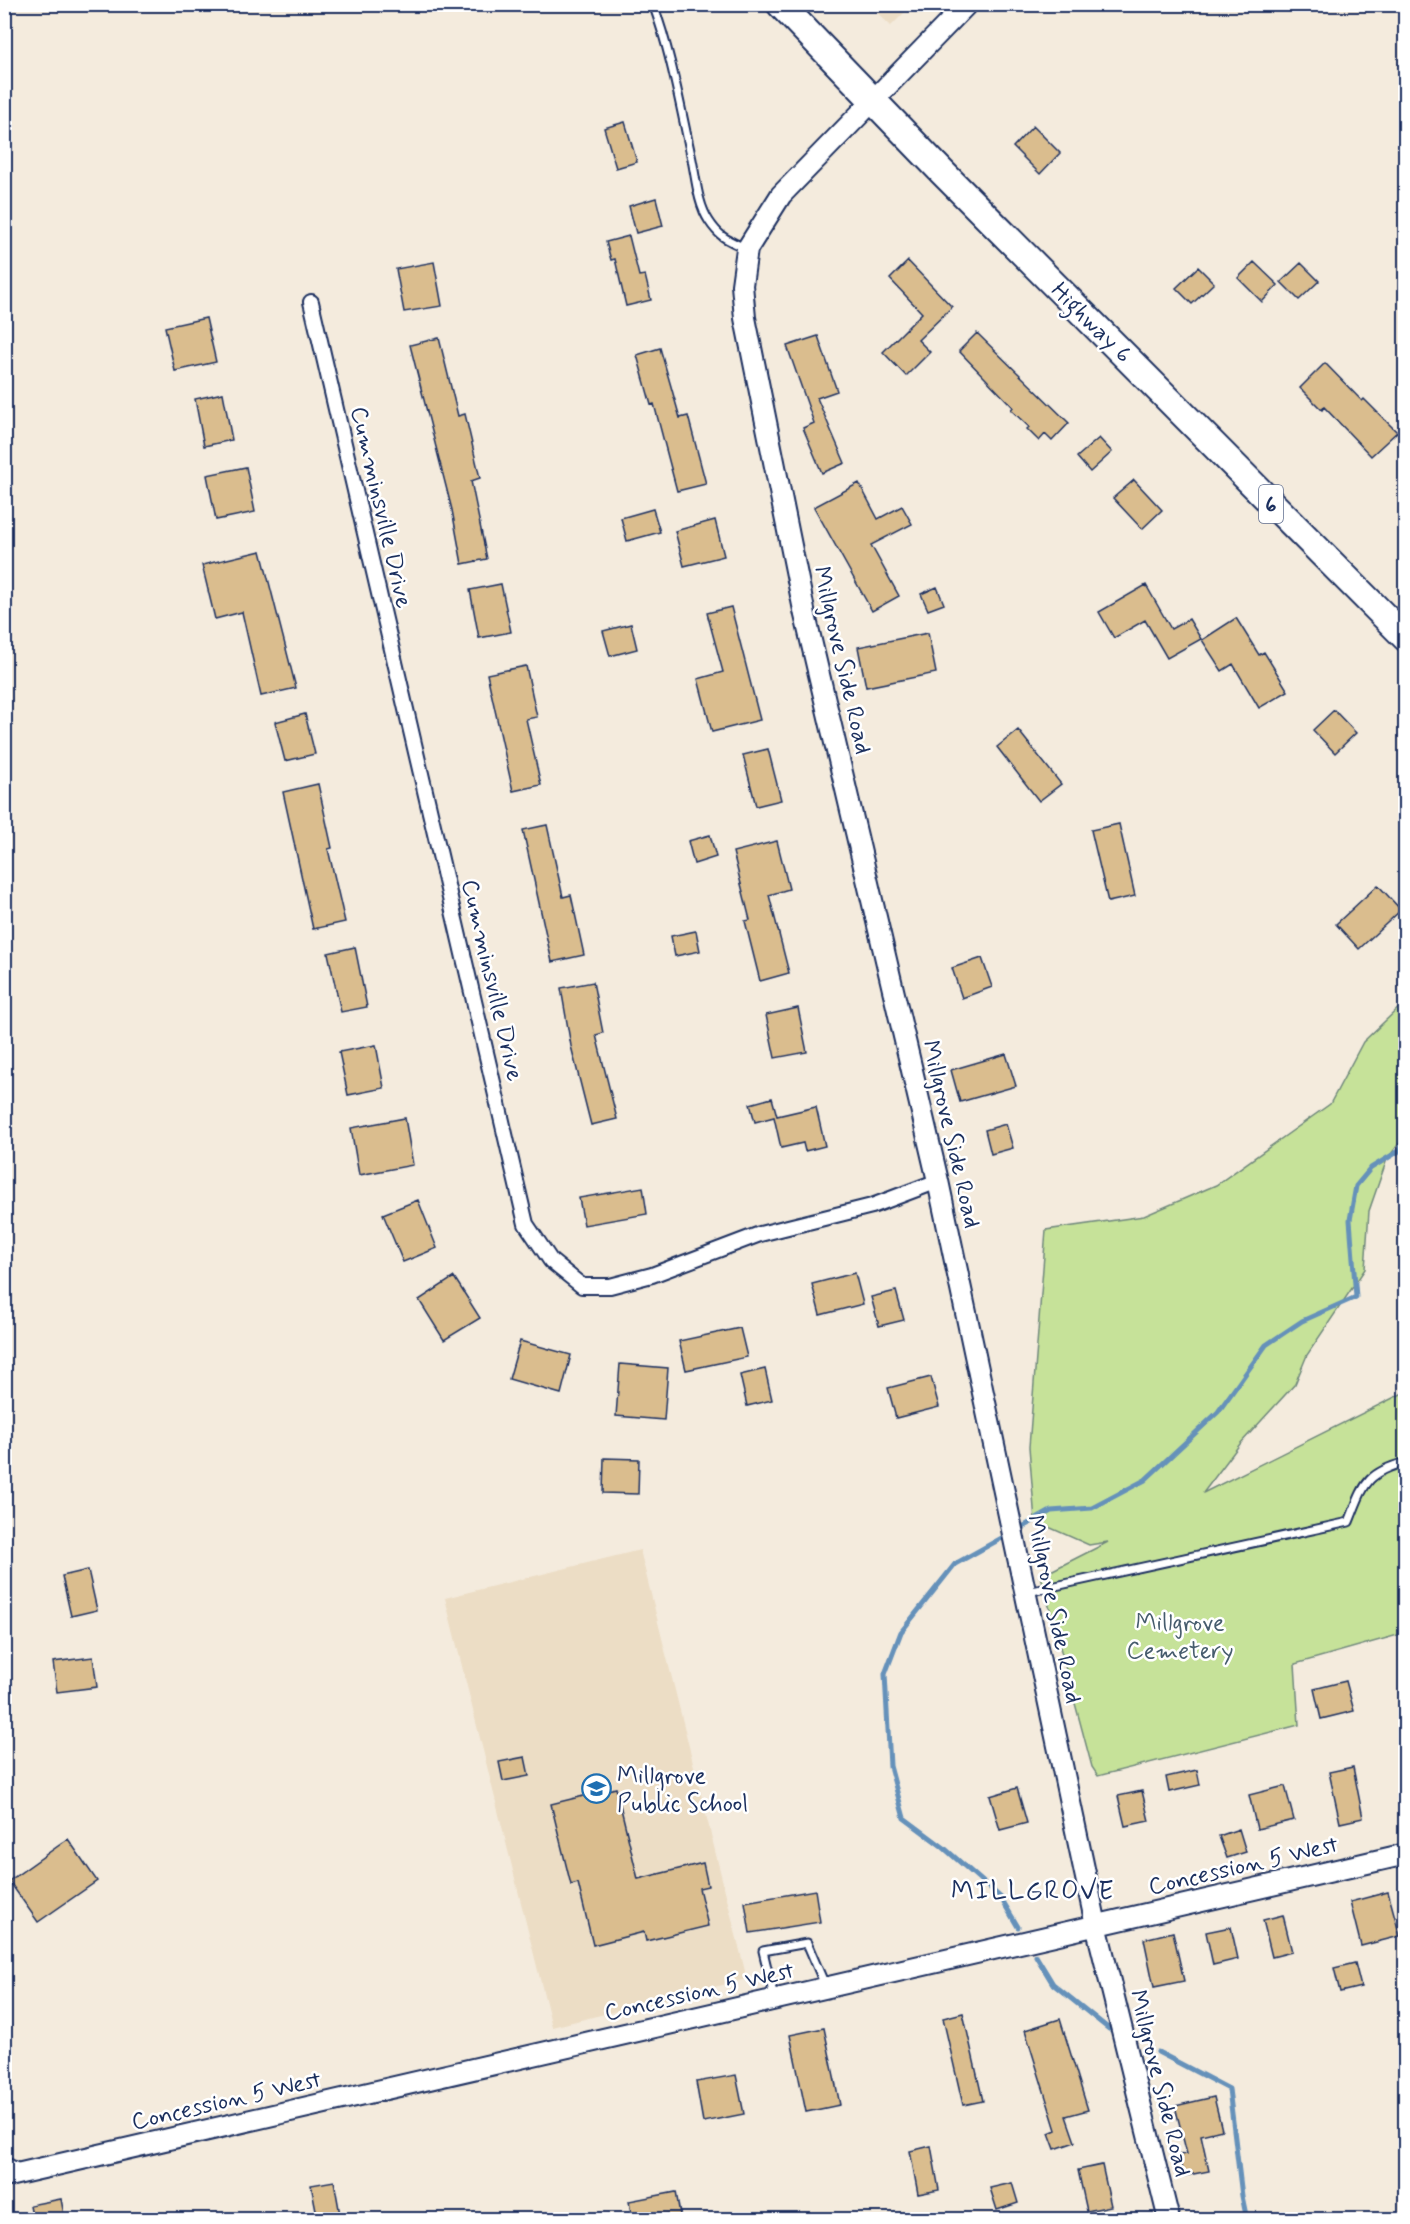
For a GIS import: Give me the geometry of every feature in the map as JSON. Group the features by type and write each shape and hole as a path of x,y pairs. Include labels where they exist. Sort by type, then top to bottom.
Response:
{"highway":[{"name":"Highway 6","path":"780,5 1319,553 1406,638"}],"main road":[{"name":"Millgrove Side Road","path":"967,4 781,195 747,249 742,285 745,318 805,615 938,1181 1096,1925 1169,2220"},
{"name":"Concession 5 West","path":"4,2177 1406,1854"}],"street":[{"name":"Cumminsville Drive","path":"311,302 526,1224 551,1262 582,1286 610,1286 652,1275 760,1234 872,1206 938,1181"}],"lane":[{"path":"653,4 676,87 702,203 717,233 747,249"},
{"path":"1025,1593 1349,1522 1363,1486 1384,1468 1406,1462"},
{"path":"774,2000 763,1951 807,1943 826,1988"},
{"path":"4,2160 28,2172"}],"shaded area":[{"path":"869,5 912,5 891,26"},
{"name":"Millgrove Public School","path":"640,1550 747,1979 552,2027 445,1598"}],"green space":[{"name":"Millgrove Cemetery","path":"1405,1002 1405,1136 1387,1159 1369,1211 1365,1269 1307,1355 1295,1384 1240,1444 1203,1493 1405,1392 1405,1633 1295,1664 1299,1725 1098,1776 1092,1767 1041,1576 1108,1542 1089,1545 1035,1521 1029,1447 1046,1230 1144,1216 1216,1185 1330,1104 1363,1042"}],"building":[{"path":"625,122 637,162 616,168 604,128"},
{"path":"1033,126 1060,153 1040,174 1013,147"},
{"path":"656,198 663,226 636,233 629,206"},
{"path":"629,236 639,276 645,275 651,300 626,306 615,259 611,260 606,242"},
{"path":"908,261 952,307 918,340 930,352 906,376 883,352 922,313 890,279"},
{"path":"434,262 442,306 404,312 396,269"},
{"path":"1254,262 1278,285 1262,302 1238,278"},
{"path":"1301,263 1319,281 1299,300 1281,282"},
{"path":"1198,267 1214,283 1192,304 1176,288"},
{"path":"206,318 216,362 175,371 165,327"},
{"path":"977,333 1069,423 1052,441 1045,434 1039,441 1027,429 1029,427 1011,410 1013,407 959,351"},
{"path":"818,336 837,391 817,398 845,463 822,473 803,428 814,423 787,346"},
{"path":"439,338 458,416 465,414 480,478 471,481 487,559 462,564 452,510 410,345"},
{"path":"660,348 680,418 688,416 706,484 677,491 654,404 651,405 637,355"},
{"path":"1325,363 1362,401 1364,399 1397,432 1371,456 1324,407 1322,410 1300,388"},
{"path":"223,393 232,440 204,446 195,399"},
{"path":"1099,438 1112,452 1090,472 1077,457"},
{"path":"246,467 255,512 216,520 207,475"},
{"path":"1134,480 1162,510 1142,529 1113,498"},
{"path":"859,483 878,519 902,506 912,524 871,545 899,596 872,611 814,507"},
{"path":"653,509 660,532 627,541 621,518"},
{"path":"715,520 724,556 684,566 675,531"},
{"path":"261,551 296,688 261,696 242,612 215,619 202,565"},
{"path":"501,584 511,632 479,638 470,590"},
{"path":"1146,585 1171,629 1189,619 1201,639 1167,658 1145,620 1114,638 1099,612"},
{"path":"937,587 944,604 928,610 921,594"},
{"path":"731,607 760,720 712,732 698,679 723,672 707,613"},
{"path":"1236,618 1259,655 1264,652 1288,691 1259,708 1233,664 1222,671 1202,640"},
{"path":"631,624 637,649 610,656 603,631"},
{"path":"928,633 936,673 866,687 858,647"},
{"path":"526,666 537,717 526,719 541,785 513,791 487,674"},
{"path":"1334,710 1356,733 1335,753 1313,730"},
{"path":"305,714 315,754 285,761 275,722"},
{"path":"1018,730 1061,784 1039,801 997,747"},
{"path":"768,749 781,800 756,806 743,755"},
{"path":"318,784 332,848 328,849 345,922 313,929 283,792"},
{"path":"1119,824 1135,896 1108,902 1091,830"},
{"path":"547,825 563,897 571,895 584,955 552,962 523,830"},
{"path":"710,835 716,857 694,864 688,841"},
{"path":"777,841 789,889 769,895 789,973 760,981 745,921 750,920 733,852"},
{"path":"1378,885 1401,910 1359,949 1336,924"},
{"path":"696,931 700,951 675,956 671,936"},
{"path":"355,947 367,1007 341,1012 328,953"},
{"path":"982,958 992,987 962,998 952,968"},
{"path":"593,982 603,1033 596,1035 617,1119 591,1125 571,1046 561,988"},
{"path":"798,1008 807,1052 775,1058 766,1015"},
{"path":"376,1045 384,1088 348,1095 339,1052"},
{"path":"1006,1054 1016,1086 960,1102 951,1070"},
{"path":"772,1098 777,1116 816,1107 825,1146 805,1151 803,1143 781,1148 774,1117 755,1122 750,1104"},
{"path":"405,1118 413,1165 359,1175 351,1128"},
{"path":"1006,1124 1013,1148 991,1154 985,1130"},
{"path":"643,1187 647,1214 584,1225 579,1198"},
{"path":"418,1200 437,1248 403,1262 383,1214"},
{"path":"855,1273 863,1304 820,1315 812,1284"},
{"path":"454,1277 480,1318 444,1340 419,1300"},
{"path":"896,1291 904,1320 879,1326 871,1297"},
{"path":"740,1328 747,1357 686,1370 679,1341"},
{"path":"520,1341 571,1355 561,1394 509,1379"},
{"path":"620,1364 668,1368 664,1420 616,1416"},
{"path":"765,1369 772,1400 747,1406 740,1375"},
{"path":"931,1377 939,1407 896,1418 888,1388"},
{"path":"604,1458 639,1459 638,1494 603,1493"},
{"path":"88,1570 97,1610 71,1616 62,1576"},
{"path":"93,1657 97,1687 57,1692 53,1662"},
{"path":"1346,1681 1354,1711 1321,1719 1314,1689"},
{"path":"525,1757 529,1776 503,1781 499,1762"},
{"path":"1353,1767 1363,1818 1340,1823 1329,1772"},
{"path":"1197,1770 1200,1785 1169,1792 1166,1777"},
{"path":"1285,1786 1294,1820 1257,1829 1249,1795"},
{"path":"616,1788 638,1879 703,1863 708,1886 699,1888 708,1926 646,1941 644,1932 593,1945 578,1883 571,1885 551,1804"},
{"path":"1017,1788 1027,1823 1000,1830 990,1796"},
{"path":"1142,1791 1149,1821 1125,1826 1118,1796"},
{"path":"1239,1829 1246,1852 1227,1858 1219,1836"},
{"path":"68,1839 97,1881 38,1922 9,1881"},
{"path":"815,1890 820,1922 750,1933 745,1902"},
{"path":"1388,1892 1400,1936 1361,1946 1350,1902"},
{"path":"1283,1915 1292,1952 1272,1957 1263,1920"},
{"path":"1231,1927 1238,1959 1213,1965 1206,1932"},
{"path":"1173,1932 1184,1981 1154,1987 1144,1939"},
{"path":"1355,1963 1361,1987 1340,1992 1334,1968"},
{"path":"963,2013 983,2101 963,2105 943,2018"},
{"path":"1060,2019 1088,2110 1066,2116 1075,2142 1055,2149 1049,2133 1056,2130 1025,2030"},
{"path":"824,2028 840,2105 806,2112 790,2035"},
{"path":"736,2075 744,2114 703,2122 696,2082"},
{"path":"1214,2097 1222,2130 1201,2135 1209,2171 1183,2176 1179,2155 1187,2154 1175,2106"},
{"path":"931,2146 939,2190 918,2194 910,2151"},
{"path":"1102,2165 1111,2206 1087,2211 1078,2170"},
{"path":"334,2181 341,2220 318,2220 311,2185"},
{"path":"1012,2183 1018,2203 997,2210 990,2188"},
{"path":"676,2192 681,2220 632,2220 629,2201"},
{"path":"61,2199 65,2220 33,2220 30,2205"}],"waterway":[{"path":"1017,1530 1051,1511 1092,1508 1145,1480 1218,1412 1266,1345 1302,1321 1356,1297 1350,1220 1356,1186 1371,1168 1399,1151 1406,1139"},
{"path":"1009,1534 955,1564 901,1632 885,1674 890,1766 904,1818 943,1847 1001,1898 1018,1927"},
{"path":"1036,1956 1053,1984 1109,2029"},
{"path":"1158,2052 1229,2089 1247,2220"}],"place":[{"name":"Millgrove Public School","path":"596,1789"}],"district":[{"name":"MILLGROVE","path":"1033,1890"}]}
